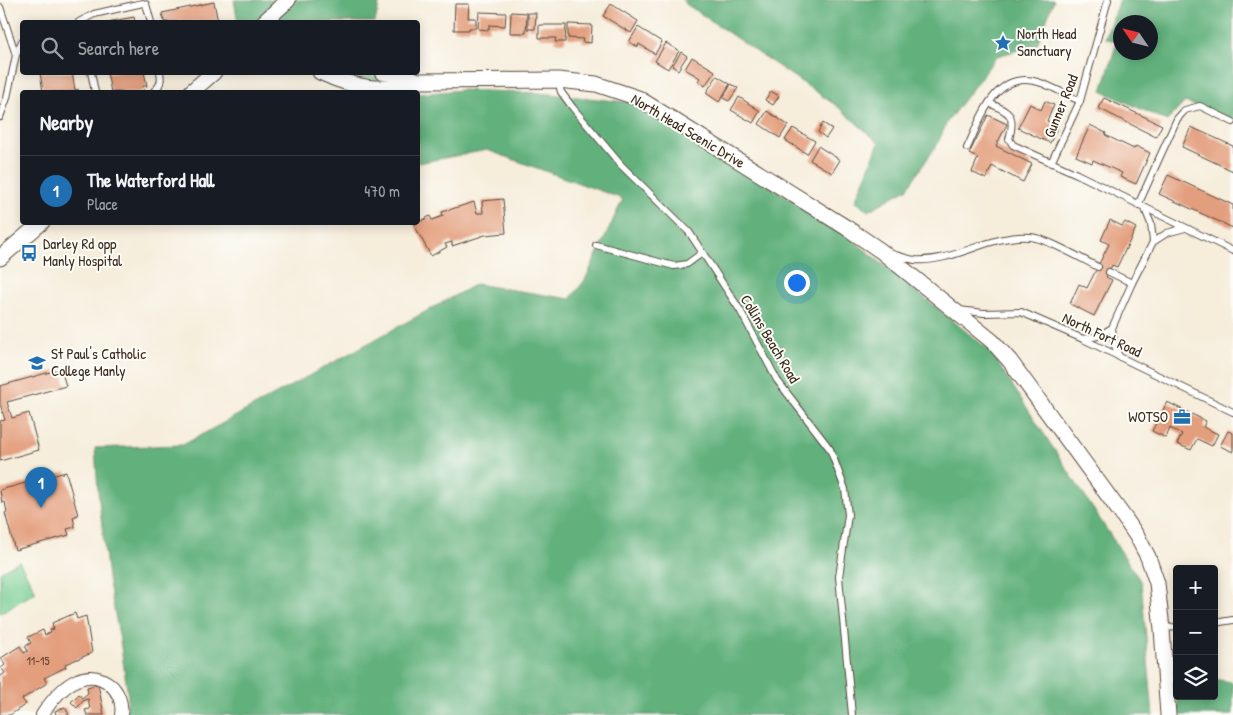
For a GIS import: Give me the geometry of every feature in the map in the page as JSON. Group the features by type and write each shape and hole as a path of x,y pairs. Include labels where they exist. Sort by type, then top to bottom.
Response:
{"street":[{"path":"266,20 288,0"},
{"path":"193,90 211,75"},
{"path":"327,75 354,86 367,88 405,86 418,81"},
{"name":"North Head Scenic Drive","path":"401,75 418,81 558,80 596,84 638,98 881,251 992,341 1010,361 1138,538 1148,557 1170,628 1168,715"},
{"path":"0,258 38,225"},
{"path":"42,715 58,694 69,684 79,679 93,676 105,680 114,687 120,696 121,715"}],"lane":[{"name":"Gunner Road","path":"1051,163 1080,102 1108,0"},
{"path":"84,20 94,14 143,3 148,7 151,20"},
{"path":"0,7 16,55"},
{"path":"0,117 7,98 16,55 20,46"},
{"path":"92,75 95,90"},
{"path":"156,90 159,88 162,80 161,75"},
{"name":"Collins Beach Road","path":"558,80 561,92 621,165 689,232 740,310 777,380 830,449 845,489 848,515 839,577 852,715"},
{"path":"967,148 989,103 996,92 1005,85 1015,81 1028,80 1038,82 1080,102"},
{"path":"989,103 1006,111 1012,117 1009,138 1013,145 1077,174 1233,251"},
{"path":"1138,205 1177,119 1185,110 1200,106 1233,122"},
{"path":"1145,209 1151,224 1153,242"},
{"path":"1120,357 1114,343 1112,328 1153,242 1167,233 1185,228"},
{"path":"881,251 914,260 940,257 1007,237 1033,237 1098,267"},
{"path":"596,245 674,266 687,264 702,253"},
{"path":"1109,272 1132,284"},
{"name":"North Fort Road","path":"952,310 984,313 1021,312 1083,339 1233,412"},
{"path":"1083,339 1098,336 1112,328"},
{"path":"1218,622 1233,620"}],"green space":[{"path":"234,0 380,0 375,20 238,20"},
{"path":"683,0 1054,0 1037,45 997,56 947,122 938,143 907,189 868,211 855,201 879,143 837,106 686,4"},
{"path":"1119,0 1233,0 1233,119 1185,102 1167,121 1102,91 1113,55 1113,60 1158,60 1158,15 1113,15"},
{"path":"1113,16 1113,41 1105,38"},
{"path":"339,75 369,75 390,81 384,84"},
{"path":"461,90 539,93 636,103 843,232 989,350 1141,582 1153,715 125,715 128,696 108,578 95,448 183,445 476,284 570,299 585,280 623,199 487,150 420,163 420,94"},
{"path":"19,561 36,592 0,613 0,572"},
{"path":"1218,680 1231,682 1233,685 1233,715 1177,715 1176,705 1179,700 1218,700"}],"building":[{"path":"214,2 218,20 164,20 162,13"},
{"path":"455,4 469,4 468,18 476,18 476,28 454,30"},
{"path":"611,4 638,21 631,33 603,16"},
{"path":"479,12 506,13 505,26 489,25 489,30 478,29"},
{"path":"511,12 527,13 526,33 510,33"},
{"path":"528,13 536,13 535,29 528,29"},
{"path":"134,17 135,20 118,20"},
{"path":"568,24 592,25 591,43 582,42 583,39 568,38"},
{"path":"539,25 566,25 565,42 555,42 556,38 539,38"},
{"path":"638,27 662,42 655,54 639,44 638,47 629,42"},
{"path":"666,43 679,51 668,69 655,61"},
{"path":"681,52 687,56 678,70 672,66"},
{"path":"692,57 715,71 705,86 698,81 700,78 685,69"},
{"path":"40,75 72,75 75,90 43,90"},
{"path":"108,75 145,75 147,86 143,86 144,90 111,90"},
{"path":"717,76 730,84 719,102 706,93"},
{"path":"731,84 738,88 729,101 723,98"},
{"path":"771,91 779,96 773,105 765,100"},
{"path":"739,97 760,111 753,123 731,110"},
{"path":"1104,98 1162,125 1156,137 1098,108"},
{"path":"1045,101 1054,105 1047,121 1058,126 1050,143 1018,128 1030,104 1041,110"},
{"path":"767,111 788,125 780,138 759,124"},
{"path":"988,115 1007,124 996,146 1032,164 1023,182 992,166 986,179 972,172 978,158 969,154"},
{"path":"823,123 832,129 826,138 818,132"},
{"path":"1090,125 1106,133 1105,135 1134,149 1136,146 1150,153 1136,184 1120,177 1122,173 1093,160 1092,163 1076,156"},
{"path":"1191,127 1233,146 1233,171 1182,147"},
{"path":"793,128 815,141 807,154 785,140"},
{"path":"818,146 840,160 832,173 810,160"},
{"path":"1168,175 1233,205 1233,228 1159,194"},
{"path":"503,199 506,233 485,235 452,246 452,242 445,244 447,247 431,256 414,225 420,225 420,222 430,216 432,220 443,216 442,212 474,202 477,213 483,213 482,201"},
{"path":"1110,220 1122,226 1125,222 1136,228 1117,267 1112,265 1106,277 1112,280 1094,316 1070,304 1079,284 1087,288 1109,244 1101,240"},
{"path":"61,369 66,386 7,402 12,418 29,413 39,450 0,461 0,421 5,420 0,404 0,386"},
{"path":"1167,402 1206,421 1203,427 1218,434 1212,446 1197,439 1191,450 1177,444 1182,434 1170,428 1166,438 1152,431"},
{"path":"1228,431 1233,433 1233,452 1220,446"},
{"path":"66,472 78,515 73,517 75,527 67,529 69,535 15,550 5,513 7,512 5,502 2,503 0,490"},
{"path":"75,613 77,619 86,616 92,653 65,664 66,667 44,678 47,683 22,699 26,704 10,715 0,715 0,674 1,676 5,673 1,668 5,665 1,658 20,646 24,653 28,651 25,646 31,643 28,637 43,630 45,635 51,632 50,630 54,629 52,623"},
{"path":"98,684 104,715 87,715 85,710 90,709 88,699 84,700 77,708 71,702 79,694 82,698 88,693 87,687"},
{"path":"65,707 69,715 56,715 55,711"}],"place":[{"name":"North Head Sanctuary","path":"1003,43"},
{"name":"Darley Rd opp Manly Hospital","path":"29,253"},
{"name":"St Paul's Catholic College Manly","path":"37,363"},
{"name":"WOTSO","path":"1182,417"},
{"name":"The Waterford Hall","path":"41,508"}]}
